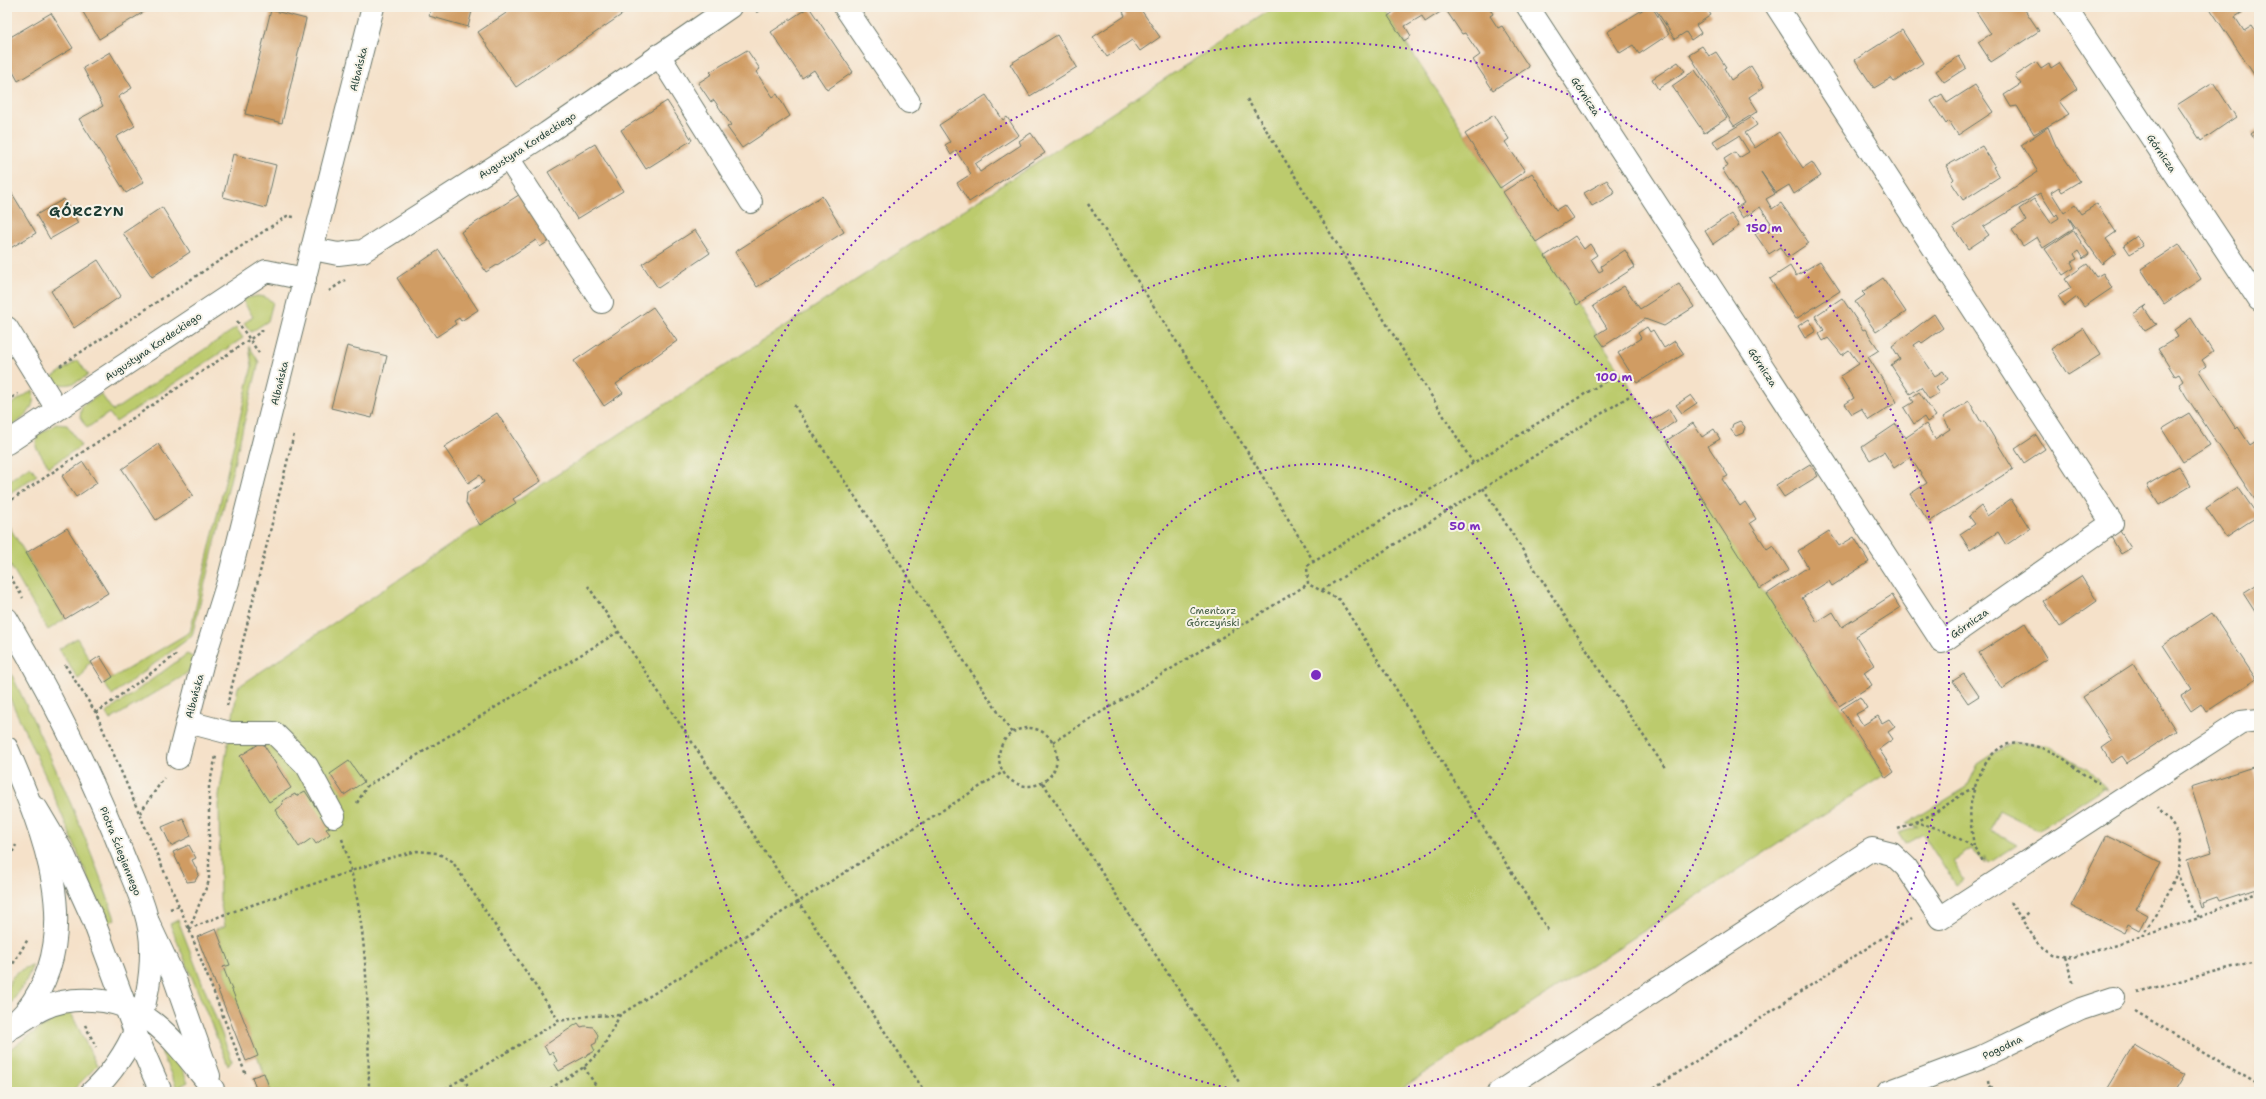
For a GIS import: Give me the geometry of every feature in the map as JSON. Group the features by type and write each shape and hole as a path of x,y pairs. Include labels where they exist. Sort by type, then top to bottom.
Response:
{"street":[{"name":"Albańska","path":"178,758 228,582 373,7"},
{"name":"Augustyna Kordeckiego","path":"313,249 338,254 363,251 548,133 730,7"},
{"path":"845,7 909,102"},
{"name":"Górnicza","path":"1528,7 1942,642 2112,523 1777,7"},
{"name":"Górnicza","path":"2065,7 2259,300"},
{"path":"659,55 752,202"},
{"path":"508,158 602,302"},
{"name":"Augustyna Kordeckiego","path":"7,443 266,271 305,279"},
{"path":"7,328 57,409"},
{"name":"Piotra Ściegiennego","path":"7,619 52,699 110,821 147,919 174,977 214,1091"},
{"path":"1499,1092 1872,849 1892,854 1906,867 1940,918 2241,722 2259,720"},
{"path":"188,722 230,733 274,733 307,766 334,816"},
{"path":"7,748 24,785 63,853 94,919 135,1017 161,1092"},
{"path":"7,1031 26,1010 38,991 45,976 56,935 57,905 49,859 24,785"},
{"path":"92,1092 111,1074 149,983 152,951 147,919"},
{"name":"Pogodna","path":"1888,1092 1981,1057 2081,1009 2114,998"},
{"path":"7,1031 45,1008 60,1002 80,999 104,1000 167,1033 214,1091"}],"path":[{"path":"750,15 763,7"},
{"path":"1247,99 1473,463"},
{"path":"1088,204 1254,462 1314,562"},
{"path":"7,401 287,216 300,218"},
{"path":"327,298 329,290 349,277"},
{"path":"222,300 260,355"},
{"path":"7,504 264,329 272,330"},
{"path":"1308,584 1307,566 1617,374"},
{"path":"1322,590 1631,395"},
{"path":"794,405 1012,733"},
{"path":"189,929 209,881 210,786 294,433"},
{"path":"1483,488 1611,688 1666,769"},
{"path":"1308,584 1340,600 1548,930"},
{"path":"1053,742 1308,584"},
{"path":"588,586 925,1092"},
{"path":"355,806 367,786 618,632"},
{"path":"96,713 182,651"},
{"path":"1027,728 1042,731 1053,742 1057,756 1054,772 1044,783 1029,787 1014,783 1003,772 999,758 1002,744 1012,733 1027,728"},
{"path":"2122,800 2108,786 2090,779 2053,753 2030,745 2008,744 1993,754 1984,767 1976,788 1971,810 1974,846 1996,882 2039,945 2052,954 2074,958 2142,937 2199,917 2259,891"},
{"path":"178,758 140,813 189,929 246,1075"},
{"path":"546,1092 584,1067 602,1049 620,1015 1003,772"},
{"path":"1044,783 1239,1082"},
{"path":"2142,937 2167,895 2177,871 2180,849 2178,836 2144,786"},
{"path":"1872,849 1895,831 1933,814 1966,791 1976,788"},
{"path":"334,816 352,869 363,934 368,993 369,1092"},
{"path":"1915,822 1944,830 1974,846"},
{"path":"7,862 16,845"},
{"path":"189,929 352,869 417,851 438,853 452,861 559,1021"},
{"path":"2177,871 2189,904 2199,917"},
{"path":"1649,1092 1932,905"},
{"path":"2021,919 2029,911"},
{"path":"7,974 21,953 30,931"},
{"path":"2114,998 2259,960"},
{"path":"2114,998 2259,1085"},
{"path":"80,999 81,1018 111,1074"},
{"path":"440,1092 559,1021 588,1016 620,1015"},
{"path":"584,1067 600,1092"},
{"path":"463,1078 472,1092"}],"green space":[{"name":"Cmentarz Górczyński","path":"1275,7 1382,7 1729,537 1760,589 1767,594 1884,775 1396,1092 271,1092 223,967 230,965 216,929 225,926 220,900 219,795 238,687 480,525"},
{"path":"257,296 265,297 273,302 268,321 251,332 244,323 253,317 242,299"},
{"path":"236,328 243,338 116,422 109,413 87,428 80,417 82,406 101,394 113,411"},
{"path":"249,346 259,362 192,636 112,695 104,683 190,632 252,366"},
{"path":"78,360 88,375 78,381 64,385 48,380"},
{"path":"33,390 34,396 32,407 26,415 13,425 7,416 7,407"},
{"path":"56,424 67,425 81,446 49,467 36,447 37,436"},
{"path":"30,466 37,475 7,495 7,482"},
{"path":"7,523 65,619 48,630 7,560"},
{"path":"77,638 91,662 87,665 83,675 78,679 59,649"},
{"path":"187,654 196,659 187,673 110,720 106,713"},
{"path":"7,665 37,727 92,854 115,919 107,923 49,784 7,692"},
{"path":"2012,742 2051,746 2088,770 2107,790 2101,787 2102,789 2039,830 1999,810 1990,830 2017,845 1989,863 1984,856 1986,863 1971,849 1953,861 1963,879 1955,885 1923,834 1905,844 1898,833 1918,827 1906,824 1967,787 1978,764"},
{"path":"178,920 232,1060 228,1065 170,924"},
{"path":"33,965 25,983 7,1009 7,992 10,981 18,972"},
{"path":"71,1013 97,1066 71,1092 7,1092 7,1051 54,1019"},
{"path":"165,1046 174,1052 188,1082 177,1088 162,1054 162,1049"}],"building":[{"path":"80,7 152,7 99,39"},
{"path":"431,7 473,7 468,27 429,16"},
{"path":"515,7 633,7 516,87 478,32"},
{"path":"809,7 853,72 827,90 814,70 802,78 771,32"},
{"path":"1130,7 1139,7 1160,37 1140,51 1132,40 1107,57 1093,37 1125,16 1123,12"},
{"path":"1401,7 1443,7 1445,9 1425,22 1422,16 1405,26 1411,36 1404,41 1388,16"},
{"path":"1444,7 1489,7 1493,14 1490,16 1498,28 1502,26 1529,67 1493,90 1473,60 1480,55 1465,33 1462,34"},
{"path":"1647,7 1652,7 1669,34 1639,54 1633,45 1620,53 1607,32"},
{"path":"1654,7 1706,7 1711,15 1696,25 1701,33 1691,40 1686,32 1675,39"},
{"path":"1982,7 2023,7 2039,31 1991,62 1978,42 1991,34 1976,11"},
{"path":"2209,7 2240,7 2243,12 2235,17 2244,31 2252,26 2259,37 2259,82"},
{"path":"271,10 306,19 282,123 245,114"},
{"path":"51,13 73,48 18,81 7,61 7,39"},
{"path":"1902,30 1923,63 1894,82 1891,78 1874,88 1855,60"},
{"path":"1057,35 1077,67 1030,96 1010,64"},
{"path":"1702,46 1709,56 1716,52 1726,67 1724,68 1731,80 1751,66 1764,87 1749,97 1758,111 1734,126 1689,54"},
{"path":"747,50 760,69 756,72 773,97 777,94 790,116 742,148 727,127 731,125 714,100 711,102 698,83 712,74 710,72"},
{"path":"110,52 132,88 118,97 135,126 116,137 144,182 126,193 79,119 103,106 83,68"},
{"path":"1959,56 1966,68 1944,82 1936,71"},
{"path":"1678,62 1685,71 1658,89 1652,79"},
{"path":"2036,62 2041,69 2049,64 2051,68 2059,63 2077,89 2059,101 2069,114 2034,134 2017,106 2011,107 2004,95 2021,84 2015,76"},
{"path":"1695,70 1727,118 1704,133 1672,86"},
{"path":"2213,82 2236,117 2201,141 2177,105"},
{"path":"1975,85 1993,112 1958,135 1949,121 1946,124 1931,101 1942,94 1947,103"},
{"path":"986,95 1003,120 1007,117 1019,135 975,164 980,172 1021,145 1019,141 1031,133 1045,153 969,202 957,183 971,174 956,151 951,155 945,145 950,142 939,125"},
{"path":"667,101 692,140 646,169 621,130"},
{"path":"1494,115 1509,139 1505,142 1525,171 1500,188 1465,134"},
{"path":"1752,117 1757,125 1745,133 1755,148 1779,132 1803,168 1812,162 1821,176 1794,194 1789,185 1776,193 1761,172 1775,194 1766,199 1772,209 1781,203 1809,243 1787,258 1780,247 1769,254 1755,234 1771,223 1760,207 1743,218 1736,208 1744,203 1722,169 1728,166 1724,159 1735,152 1739,158 1749,152 1739,136 1718,149 1713,141"},
{"path":"2048,127 2056,146 2080,181 2062,192 2059,187 2051,192 2064,213 2075,205 2081,214 2097,204 2116,232 2106,239 2116,253 2102,264 2069,218 2074,228 2043,248 2037,237 2023,246 2012,230 2026,221 2019,209 2034,199 2051,223 2059,218 2057,214 2055,216 2040,193 1983,227 1989,235 1968,249 1953,227 2038,172 2021,145"},
{"path":"2259,128 2259,146 2251,134"},
{"path":"595,144 623,191 577,219 548,172"},
{"path":"1982,146 1995,166 1993,167 1999,177 1963,200 1951,182 1954,179 1946,166"},
{"path":"233,154 276,165 266,208 223,197"},
{"path":"1532,173 1556,210 1564,205 1573,218 1536,242 1503,192"},
{"path":"1607,180 1615,193 1592,206 1584,193"},
{"path":"7,185 36,233 7,250"},
{"path":"525,191 555,237 540,247 536,240 486,272 461,232"},
{"path":"822,196 844,232 757,287 735,252"},
{"path":"64,199 78,223 50,239 36,215"},
{"path":"162,207 190,252 152,277 123,233"},
{"path":"1731,214 1739,226 1713,244 1705,231"},
{"path":"695,230 710,253 658,288 642,264"},
{"path":"2073,230 2089,254 2083,259 2078,251 2074,254 2077,259 2071,262 2074,268 2063,275 2045,249"},
{"path":"1575,236 1584,249 1590,244 1597,255 1591,259 1599,272 1603,270 1601,266 1625,250 1635,267 1577,305 1545,256"},
{"path":"2137,236 2143,246 2130,254 2124,245"},
{"path":"2179,244 2201,279 2164,304 2141,269"},
{"path":"439,250 478,310 461,321 459,318 454,321 456,324 436,337 397,278"},
{"path":"98,260 121,296 74,328 51,291"},
{"path":"1820,261 1840,291 1796,319 1770,279 1790,266 1796,276"},
{"path":"2087,264 2096,277 2103,273 2112,288 2084,307 2077,297 2065,306 2058,296 2071,288 2065,279"},
{"path":"1883,278 1906,312 1876,332 1855,302 1865,295 1862,292"},
{"path":"1679,284 1694,307 1664,326 1645,319 1604,346 1596,335 1607,328 1593,306 1624,286 1640,309"},
{"path":"1842,298 1863,330 1865,329 1879,350 1868,357 1897,402 1869,420 1861,409 1852,414 1845,404 1854,398 1840,376 1859,364 1849,350 1842,355 1828,338 1823,341 1819,334 1824,330 1815,316"},
{"path":"2147,305 2144,308 2154,323 2157,324 2145,331 2133,314"},
{"path":"653,307 677,341 616,384 623,393 604,406 574,361"},
{"path":"1934,314 1943,328 1922,343 1920,341 1914,345 1935,376 1943,371 1948,379 1935,388 1939,393 1929,399 1921,387 1910,394 1891,365 1900,359 1892,346"},
{"path":"2191,318 2213,352 2202,360 2206,366 2199,371 2236,429 2238,427 2250,445 2259,439 2259,506 2186,396 2179,384 2183,381 2179,374 2175,376 2158,349 2178,337 2174,330"},
{"path":"1809,319 1816,331 1805,338 1798,326"},
{"path":"1647,327 1650,332 1653,330 1664,348 1675,341 1684,354 1637,383 1618,353 1641,338 1638,333"},
{"path":"2083,328 2100,355 2068,375 2051,349"},
{"path":"347,346 387,356 372,418 331,408"},
{"path":"1919,392 1936,416 1927,422 1924,417 1914,424 1904,408 1914,402 1911,398"},
{"path":"1691,395 1697,403 1682,413 1676,405"},
{"path":"1969,401 1981,422 1984,421 2013,469 1929,522 1910,494 1927,483 1910,457 1894,468 1884,452 1870,460 1862,447 1896,424 1905,438 1926,424 1935,439 1950,429 1943,417"},
{"path":"1669,409 1676,421 1660,432 1652,420"},
{"path":"497,413 541,481 513,499 516,503 480,525 466,503 467,493 484,482 480,475 468,483 444,447"},
{"path":"2189,413 2210,445 2183,462 2162,429"},
{"path":"1740,421 1745,427 1743,433 1736,436 1731,430 1733,424"},
{"path":"1693,423 1702,437 1714,429 1720,439 1708,446 1728,476 1722,479 1740,506 1745,502 1756,519 1750,523 1767,549 1773,545 1789,570 1760,589 1666,441"},
{"path":"2036,435 2045,449 2024,463 2015,449"},
{"path":"158,444 193,495 156,520 122,469"},
{"path":"83,462 97,483 76,497 62,476"},
{"path":"1810,464 1818,476 1784,497 1776,485"},
{"path":"2179,466 2191,486 2159,505 2147,485"},
{"path":"2238,487 2258,516 2226,537 2206,508"},
{"path":"2011,499 2030,529 2006,545 1998,532 1970,550 1960,534 1975,524 1969,516 1981,506 1987,516"},
{"path":"67,528 108,593 65,619 26,553"},
{"path":"1829,531 1839,546 1854,537 1869,562 1832,586 1829,581 1802,598 1817,622 1833,612 1842,627 1892,595 1900,608 1856,636 1874,665 1864,672 1872,685 1839,706 1767,594 1808,567 1798,551"},
{"path":"2120,531 2131,548 2121,554 2111,537"},
{"path":"2081,576 2097,601 2060,627 2043,601"},
{"path":"2259,583 2259,618 2243,593"},
{"path":"2212,613 2256,679 2206,712 2201,704 2191,711 2181,696 2192,689 2163,645"},
{"path":"2025,623 2047,659 2002,689 1979,653"},
{"path":"100,656 113,677 104,683 91,662"},
{"path":"2133,664 2176,731 2127,763 2122,756 2111,763 2102,748 2112,741 2083,697"},
{"path":"1964,674 1979,696 1968,703 1953,681"},
{"path":"1860,697 1867,708 1856,714 1863,725 1878,716 1882,723 1889,719 1895,727 1888,732 1893,739 1879,749 1894,772 1886,778 1841,709"},
{"path":"262,742 291,788 269,802 240,756"},
{"path":"349,761 364,782 344,795 330,774"},
{"path":"2253,767 2259,784 2259,888 2219,901 2217,897 2203,902 2204,906 2202,907 2187,860 2212,852 2191,787"},
{"path":"305,791 330,827 326,829 330,834 316,844 312,838 299,847 275,810 283,804 282,801 295,794 296,796"},
{"path":"183,818 191,836 171,846 162,827"},
{"path":"2107,835 2160,862 2136,909 2147,915 2139,930 2128,924 2124,933 2071,906"},
{"path":"189,845 196,858 192,860 199,874 195,881 187,882 173,852"},
{"path":"216,929 230,965 223,967 258,1056 246,1061 197,937"},
{"path":"578,1023 581,1027 593,1027 598,1035 596,1043 592,1045 595,1051 559,1071 554,1063 557,1061 552,1052 549,1054 544,1046"},
{"path":"2134,1044 2185,1074 2174,1092 2105,1092"},
{"path":"264,1073 271,1092 257,1092 252,1077"}],"district":[{"name":"GÓRCZYN","path":"87,211"}]}
